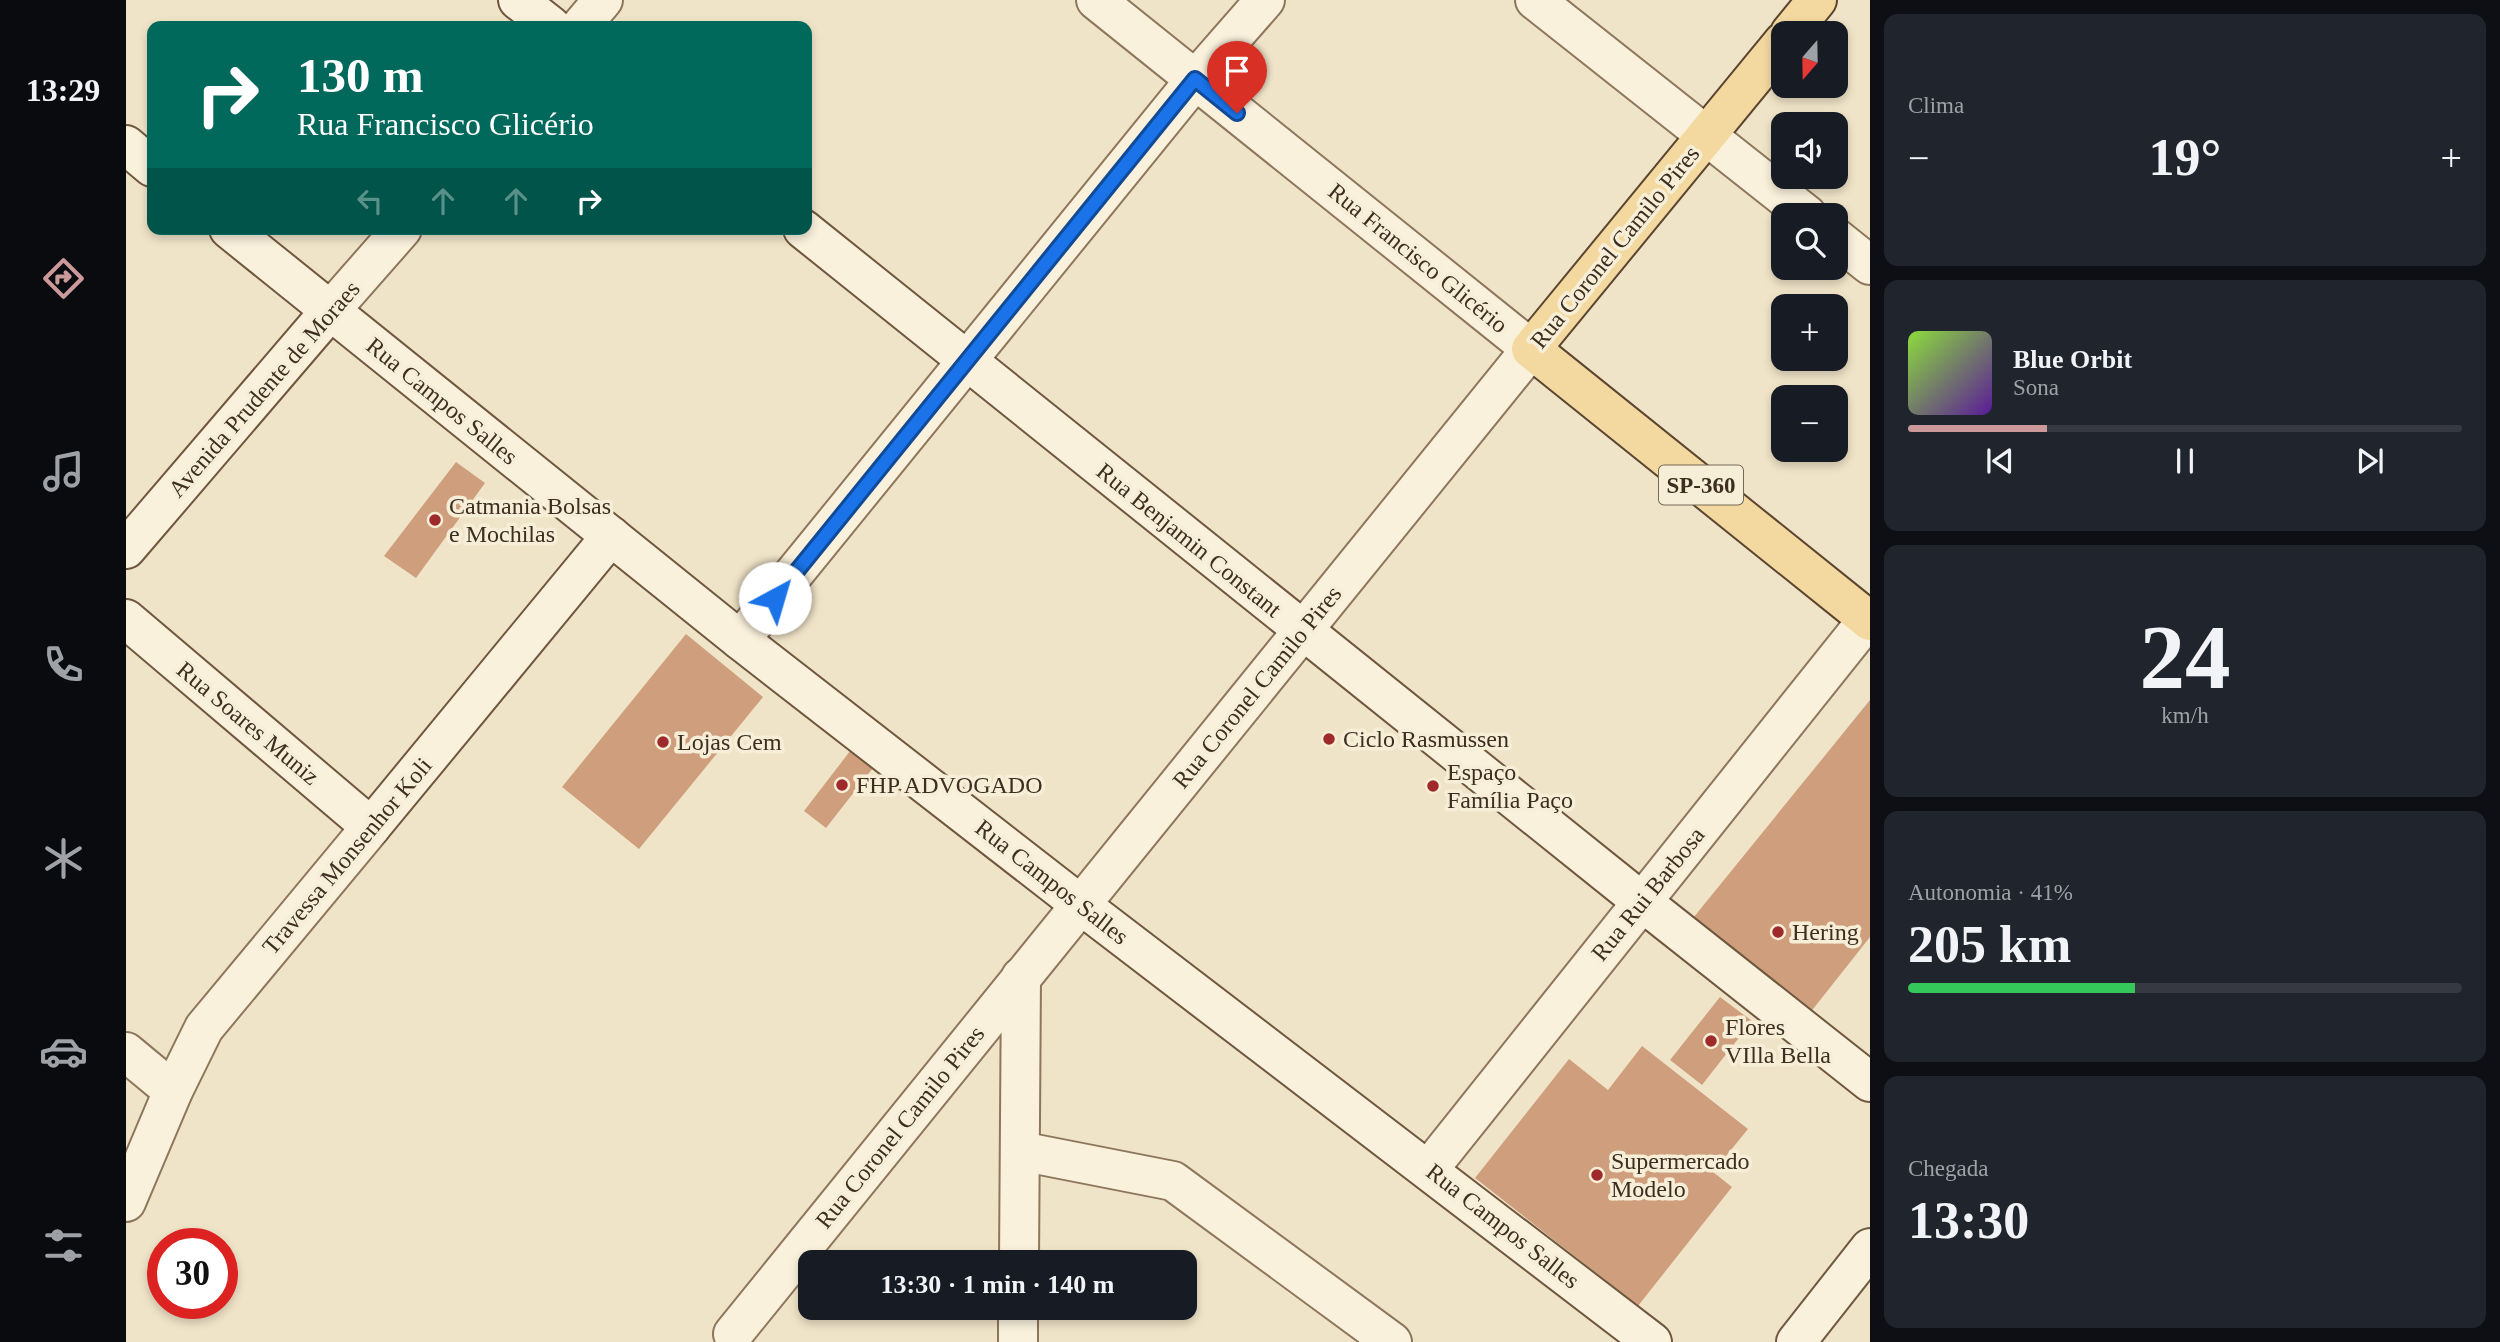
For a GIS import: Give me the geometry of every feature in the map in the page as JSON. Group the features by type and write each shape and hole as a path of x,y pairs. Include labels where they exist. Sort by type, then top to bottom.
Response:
{"main road":[{"path":"1800,21 1817,0"},
{"name":"Rua Coronel Camilo Pires","path":"1531,349 1771,56"},
{"name":"Rua Francisco Glicério","path":"1531,349 1869,619"}],"street":[{"path":"518,0 545,21"},
{"path":"585,21 603,0"},
{"name":"Rua Francisco Glicério","path":"1096,0 1531,349"},
{"path":"740,640 1195,79 1265,0"},
{"path":"1535,0 1792,203"},
{"path":"126,145 147,163"},
{"name":"Rua Campos Salles","path":"236,235 740,640 1081,905 1653,1342"},
{"name":"Avenida Prudente de Moraes","path":"126,549 397,235"},
{"name":"Rua Benjamin Constant","path":"810,235 1870,1082"},
{"path":"1848,248 1870,265"},
{"name":"Rua Coronel Camilo Pires","path":"733,1334 1531,349"},
{"name":"Travessa Monsenhor Koli","path":"126,1202 173,1091 204,1028 611,536"},
{"name":"Rua Soares Muniz","path":"126,619 371,827"},
{"name":"Rua Rui Barbosa","path":"1429,1169 1869,619"},
{"path":"1019,1250 1021,977"},
{"path":"126,1052 173,1091"},
{"path":"1020,1151 1173,1181 1392,1342"},
{"path":"1796,1342 1870,1248"},
{"path":"1018,1320 1018,1342"}],"building":[{"name":"Catmania Bolsas e Mochilas","path":"456,462 485,483 416,578 384,556"},
{"name":"Lojas Cem","path":"686,634 763,697 639,849 562,787"},
{"path":"1870,700 1870,937 1806,1018 1689,923"},
{"name":"FHP ADVOGADO","path":"857,742 880,759 826,828 804,811"},
{"name":"Flores VIlla Bella","path":"1720,997 1752,1021 1702,1085 1670,1060"},
{"name":"Supermercado Modelo","path":"1642,1046 1748,1129 1713,1172 1732,1187 1638,1306 1475,1178 1569,1059 1608,1090"}],"place":[{"name":"Catmania Bolsas e Mochilas","path":"435,520"},
{"name":"Ciclo Rasmussen","path":"1329,739"},
{"name":"Lojas Cem","path":"663,742"},
{"name":"FHP ADVOGADO","path":"842,785"},
{"name":"Espaço Família Paço","path":"1433,786"},
{"name":"Hering","path":"1778,932"},
{"name":"Flores VIlla Bella","path":"1711,1041"},
{"name":"Supermercado Modelo","path":"1597,1175"}],"route":[{"path":"775,598 1195,79 1237,113"}]}
